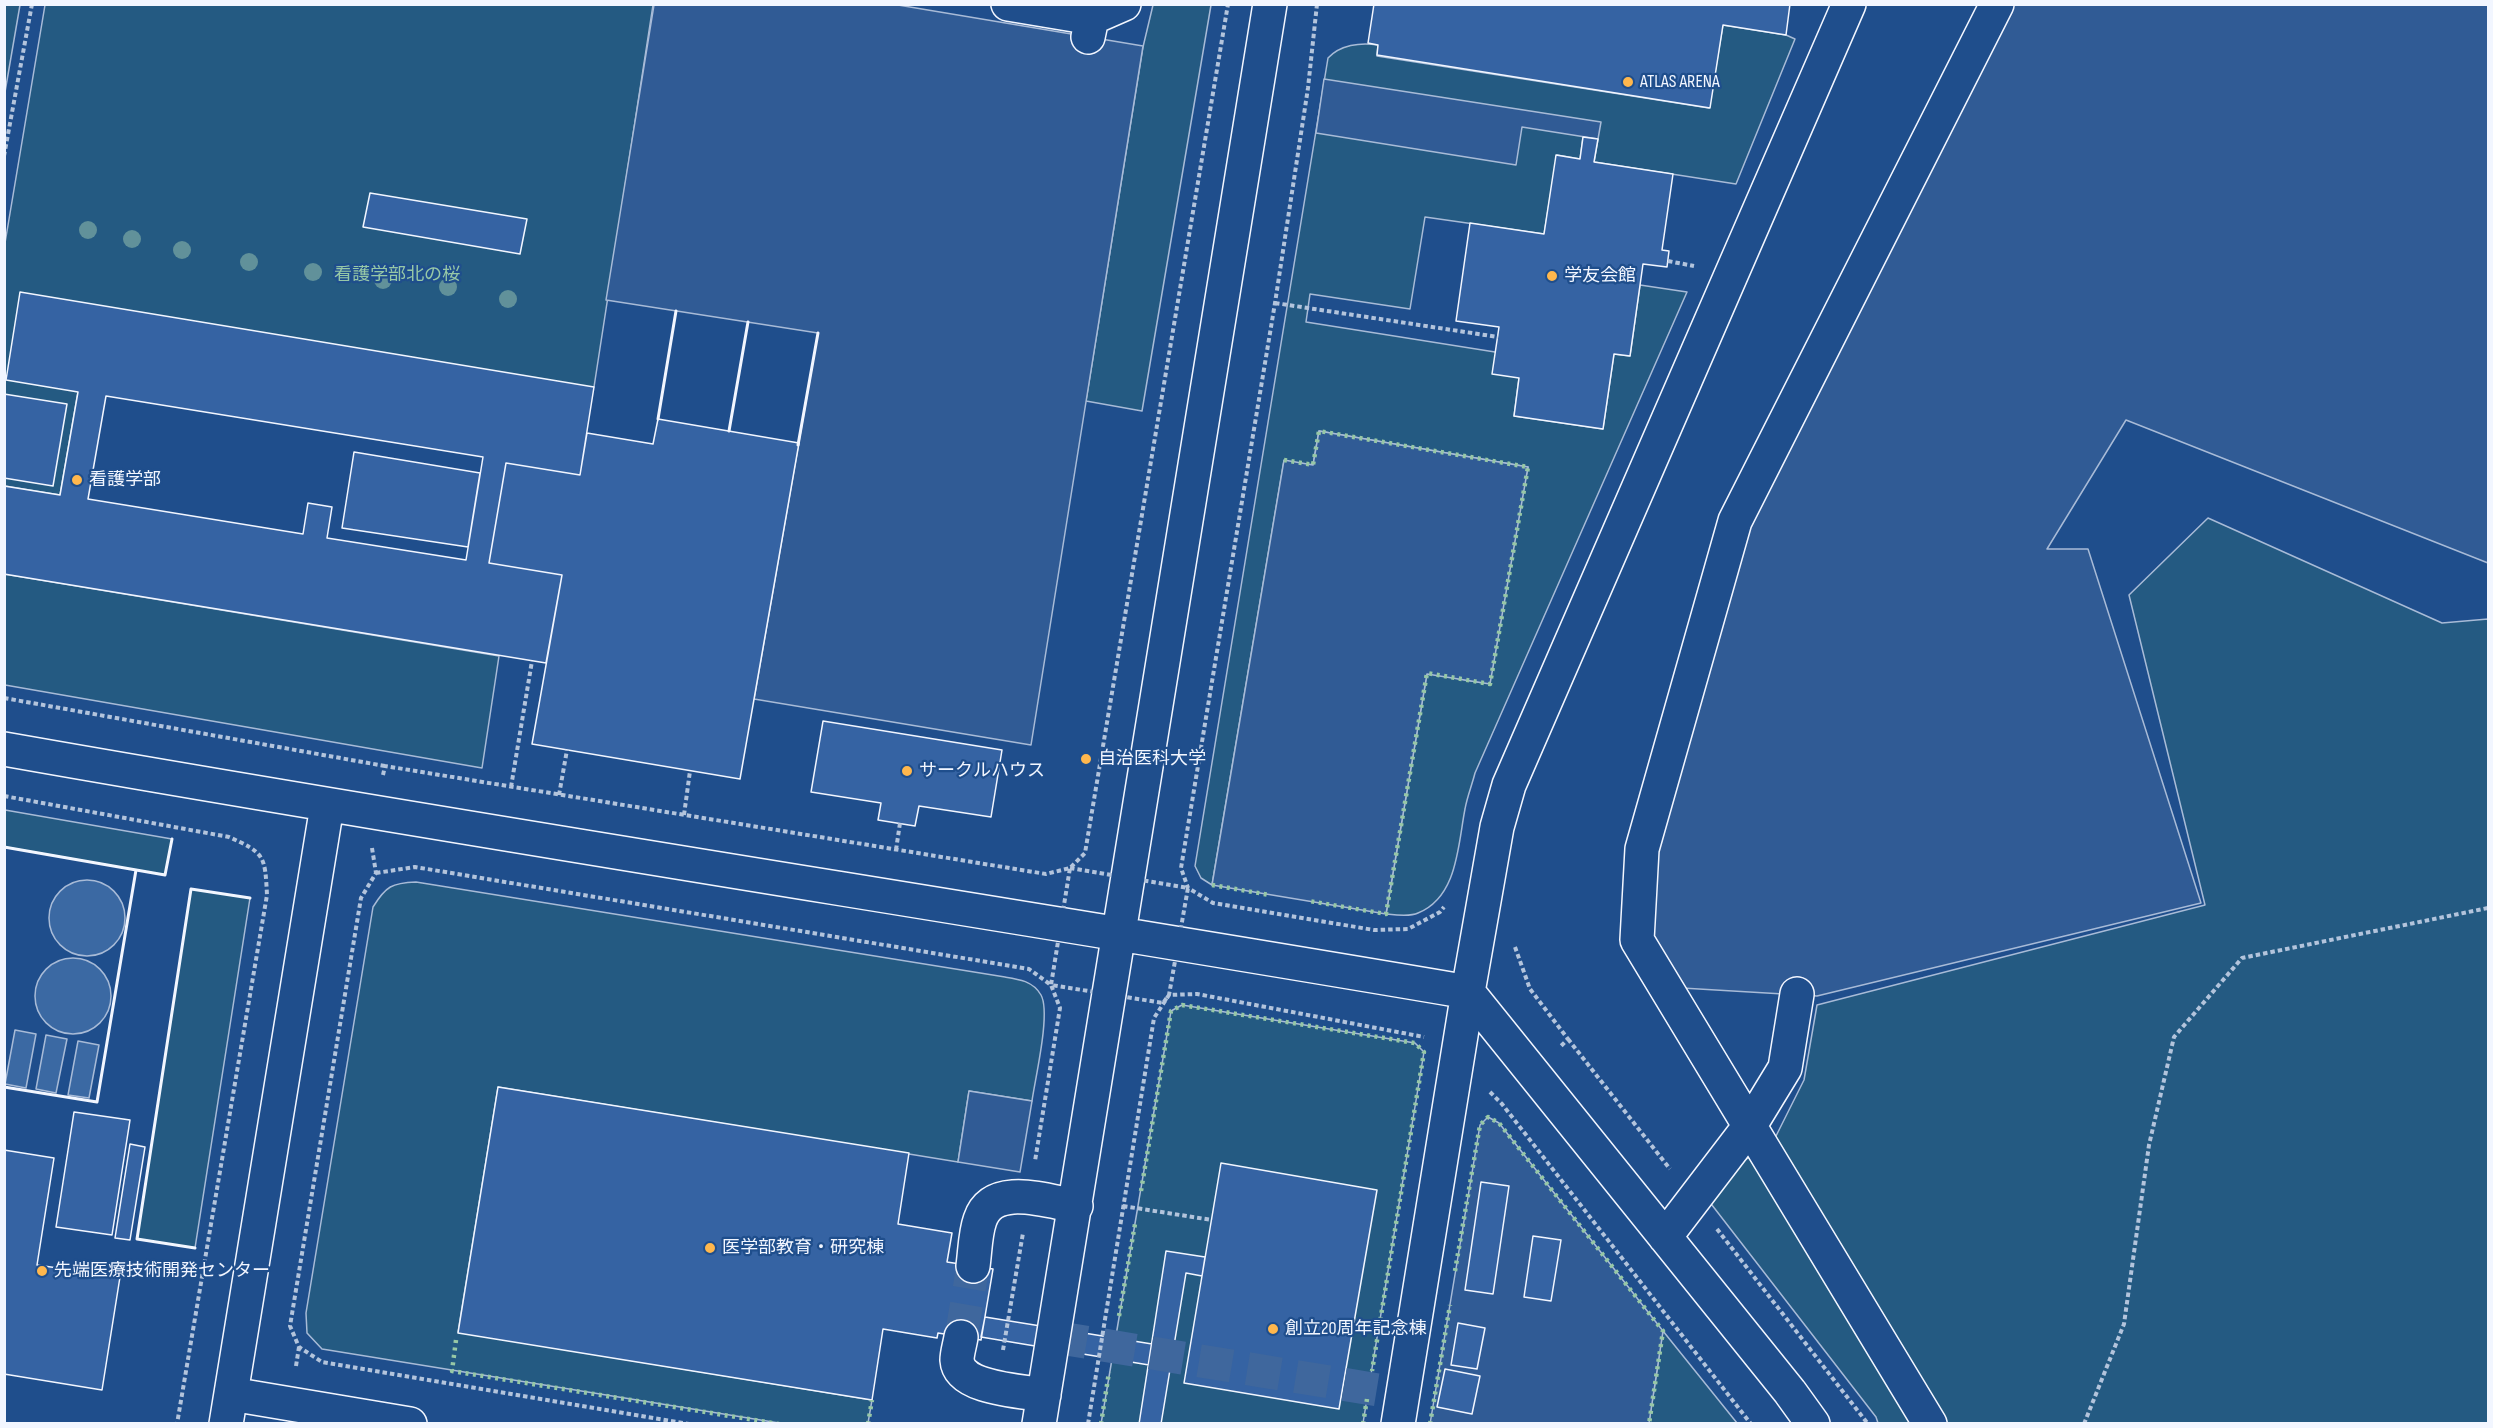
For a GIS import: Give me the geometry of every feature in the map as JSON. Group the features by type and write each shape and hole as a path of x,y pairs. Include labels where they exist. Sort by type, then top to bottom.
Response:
{"street":[{"path":"1008,4 1090,27 1124,4"},
{"path":"962,1337 957,1361 966,1377 1042,1409 1270,4"},
{"path":"1398,1424 1468,992 1497,827 1509,786 1849,4"},
{"path":"1930,1424 1637,940 1642,849 1735,521 1997,4"},
{"path":"4,749 327,806 1120,933 1468,992 1790,1392 1813,1424"},
{"path":"327,806 228,1409 410,1424"},
{"path":"1665,1237 1749,1127 1785,1068 1797,994"},
{"path":"973,1266 980,1220 989,1205 1009,1195 1076,1206"}],"path":[{"path":"4,156 32,4"},
{"path":"4,698 385,766 1046,874 1070,868 1085,853 1228,4"},
{"path":"1317,4 1308,88 1275,303 1181,868 1188,888 1213,903 1374,930 1408,929 1440,912 1446,904"},
{"path":"1668,261 1698,267"},
{"path":"1275,303 1498,337"},
{"path":"511,787 532,661"},
{"path":"559,795 567,750"},
{"path":"381,784 385,766"},
{"path":"684,815 690,771"},
{"path":"4,796 229,837 255,849 266,867 267,895 177,1424"},
{"path":"896,850 900,823"},
{"path":"372,848 376,873 361,898 290,1326 299,1347 322,1362 689,1424"},
{"path":"376,873 415,867 1029,969 1051,985 1060,1008 1033,1169"},
{"path":"2084,1424 2124,1324 2149,1145 2174,1037 2242,958 2488,908"},
{"path":"1088,1424 1154,1018 1169,995 1197,994 1397,1030 1428,1038"},
{"path":"1502,1104 1751,1424"},
{"path":"1123,1206 1212,1220"},
{"path":"1002,1354 1024,1227"}],"green space":[{"path":"4,5 20,5 5,92"},
{"name":"看護学部北の桜","path":"45,5 653,5 594,387 78,392 60,495 5,486 5,243"},
{"path":"1153,5 1211,5 1142,411 1086,401 1143,47"},
{"path":"1723,25 1786,35 1795,39 1736,184 1594,162 1598,139 1583,137 1580,159 1557,155 1544,234 1425,217 1410,309 1310,294 1306,322 1495,352 1519,378 1514,416 1603,429 1614,354 1630,356 1640,285 1687,292 1475,773 1466,804 1458,853 1449,882 1431,905 1415,914 1386,914 1427,673 1483,683 1528,467 1319,431 1313,465 1284,461 1212,885 1201,878 1195,866 1328,58 1338,50 1351,46 1378,45 1377,56 1709,108"},
{"path":"2208,518 2442,623 2488,619 2488,1423 1878,1423 1876,1417 1698,1187 1772,1144 1804,1080 1817,1005 2205,905 2129,595"},
{"path":"4,574 499,656 482,768 5,685"},
{"path":"5,810 172,839 165,875 5,847"},
{"path":"416,882 1010,978 1025,982 1038,990 1044,1004 1044,1016 1032,1101 969,1091 958,1162 498,1087 458,1332 872,1400 868,1423 779,1423 322,1349 307,1333 306,1313 373,907 390,887 401,883"},
{"path":"191,889 250,898 195,1248 137,1239"},
{"path":"1182,1005 1415,1043 1424,1052 1363,1423 1101,1424 1171,1011"},
{"path":"1663,1331 1737,1423 1649,1423"}],"shaded area":[{"path":"654,5 898,5 1143,46 1031,745 754,699 818,333 606,300"},
{"path":"2011,5 2488,5 2488,563 2126,420 2047,549 2088,549 2201,903 1817,996 1682,988 1649,936 1653,852 1746,525"},
{"path":"1324,79 1601,122 1598,139 1522,127 1516,165 1316,133"},
{"path":"1319,431 1528,467 1490,684 1427,674 1386,914 1212,885 1284,460 1313,465"},
{"path":"87,880 102,883 114,891 122,903 125,918 122,933 114,945 102,953 87,956 72,953 60,945 52,933 49,918 52,903 60,891 72,883"},
{"path":"73,958 88,961 100,969 108,981 111,996 108,1011 100,1023 88,1031 73,1034 58,1031 46,1023 38,1011 35,996 38,981 46,969 58,961"},
{"path":"15,1030 36,1034 26,1088 5,1084"},
{"path":"46,1035 67,1039 56,1093 36,1089"},
{"path":"78,1041 99,1045 89,1098 68,1095"},
{"path":"969,1091 1032,1101 1020,1172 958,1162"},
{"path":"1488,1117 1499,1123 1663,1331 1649,1423 1430,1424 1480,1125"}],"building":[{"name":"ATLAS ARENA","path":"1374,4 1790,4 1786,35 1723,25 1710,108 1377,55 1378,45 1368,43"},
{"name":"学友会館","path":"1583,137 1598,139 1594,162 1673,174 1662,250 1669,251 1667,267 1643,264 1630,356 1614,354 1603,429 1514,416 1519,378 1492,374 1499,327 1456,321 1470,223 1544,234 1556,155 1580,159"},
{"path":"370,193 527,219 520,254 363,227"},
{"name":"看護学部","path":"20,292 594,387 580,475 506,463 489,563 562,575 546,663 4,574 4,486 60,495 78,392 6,380","holes":["106,396 483,457 466,560 327,538 332,507 308,503 303,534 88,499"]},
{"path":"4,394 67,404 53,486 4,478"},
{"path":"658,419 799,443 740,779 532,744 562,575 489,563 506,463 580,475 587,433 653,444"},
{"path":"354,452 480,473 468,547 342,528"},
{"name":"サークルハウス","path":"823,721 1002,750 991,817 919,806 915,826 878,820 881,803 811,792"},
{"name":"医学部教育・研究棟","path":"498,1087 909,1153 898,1224 952,1233 947,1262 993,1269 981,1340 938,1333 937,1338 883,1329 872,1400 458,1333"},
{"path":"74,1112 130,1120 112,1235 56,1227"},
{"path":"130,1144 145,1147 130,1240 115,1238"},
{"name":"先端医療技術開発センター","path":"4,1150 54,1158 37,1265 120,1277 102,1390 4,1374"},
{"name":"創立20周年記念棟","path":"1221,1163 1377,1190 1339,1409 1184,1383"},
{"path":"1481,1182 1509,1186 1493,1294 1465,1290"},
{"path":"1533,1236 1561,1240 1551,1301 1524,1297"},
{"path":"1166,1251 1205,1257 1202,1276 1186,1273 1161,1424 1139,1424"},
{"path":"985,1317 1152,1344 1149,1365 981,1337"},
{"path":"1458,1323 1485,1328 1477,1369 1451,1365"},
{"path":"1445,1369 1480,1376 1472,1414 1437,1407"}],"tunnel":[{"path":"961,1337 973,1266"},
{"path":"1054,1337 1403,1394"}],"hedge":[{"path":"1284,460 1313,465 1319,431 1528,467 1490,684 1427,673 1386,914 1309,901"},
{"path":"1212,885 1270,895"},
{"path":"1141,1191 1171,1011 1182,1005 1415,1043 1424,1052 1372,1371"},
{"path":"1455,1271 1480,1125 1488,1117 1499,1123 1663,1331 1649,1424"},
{"path":"1119,1316 1135,1224"},
{"path":"1430,1424 1450,1305"},
{"path":"456,1340 452,1371 779,1424"},
{"path":"1101,1424 1109,1372"},
{"path":"1363,1424 1367,1399"},
{"path":"868,1424 872,1400"}],"wall":[{"path":"658,419 676,311"},
{"path":"729,431 748,322"},
{"path":"798,445 818,333"},
{"path":"4,847 165,875 172,839"},
{"path":"4,1087 97,1102 136,870"},
{"path":"195,1248 137,1239 191,889 250,898"}],"place":[{"name":"ATLAS ARENA","path":"1628,82"},
{"name":"学友会館","path":"1552,276"},
{"name":"看護学部","path":"77,480"},
{"name":"自治医科大学","path":"1086,759"},
{"name":"サークルハウス","path":"907,771"},
{"name":"医学部教育・研究棟","path":"710,1248"},
{"name":"先端医療技術開発センター","path":"42,1271"},
{"name":"創立20周年記念棟","path":"1273,1329"}]}
